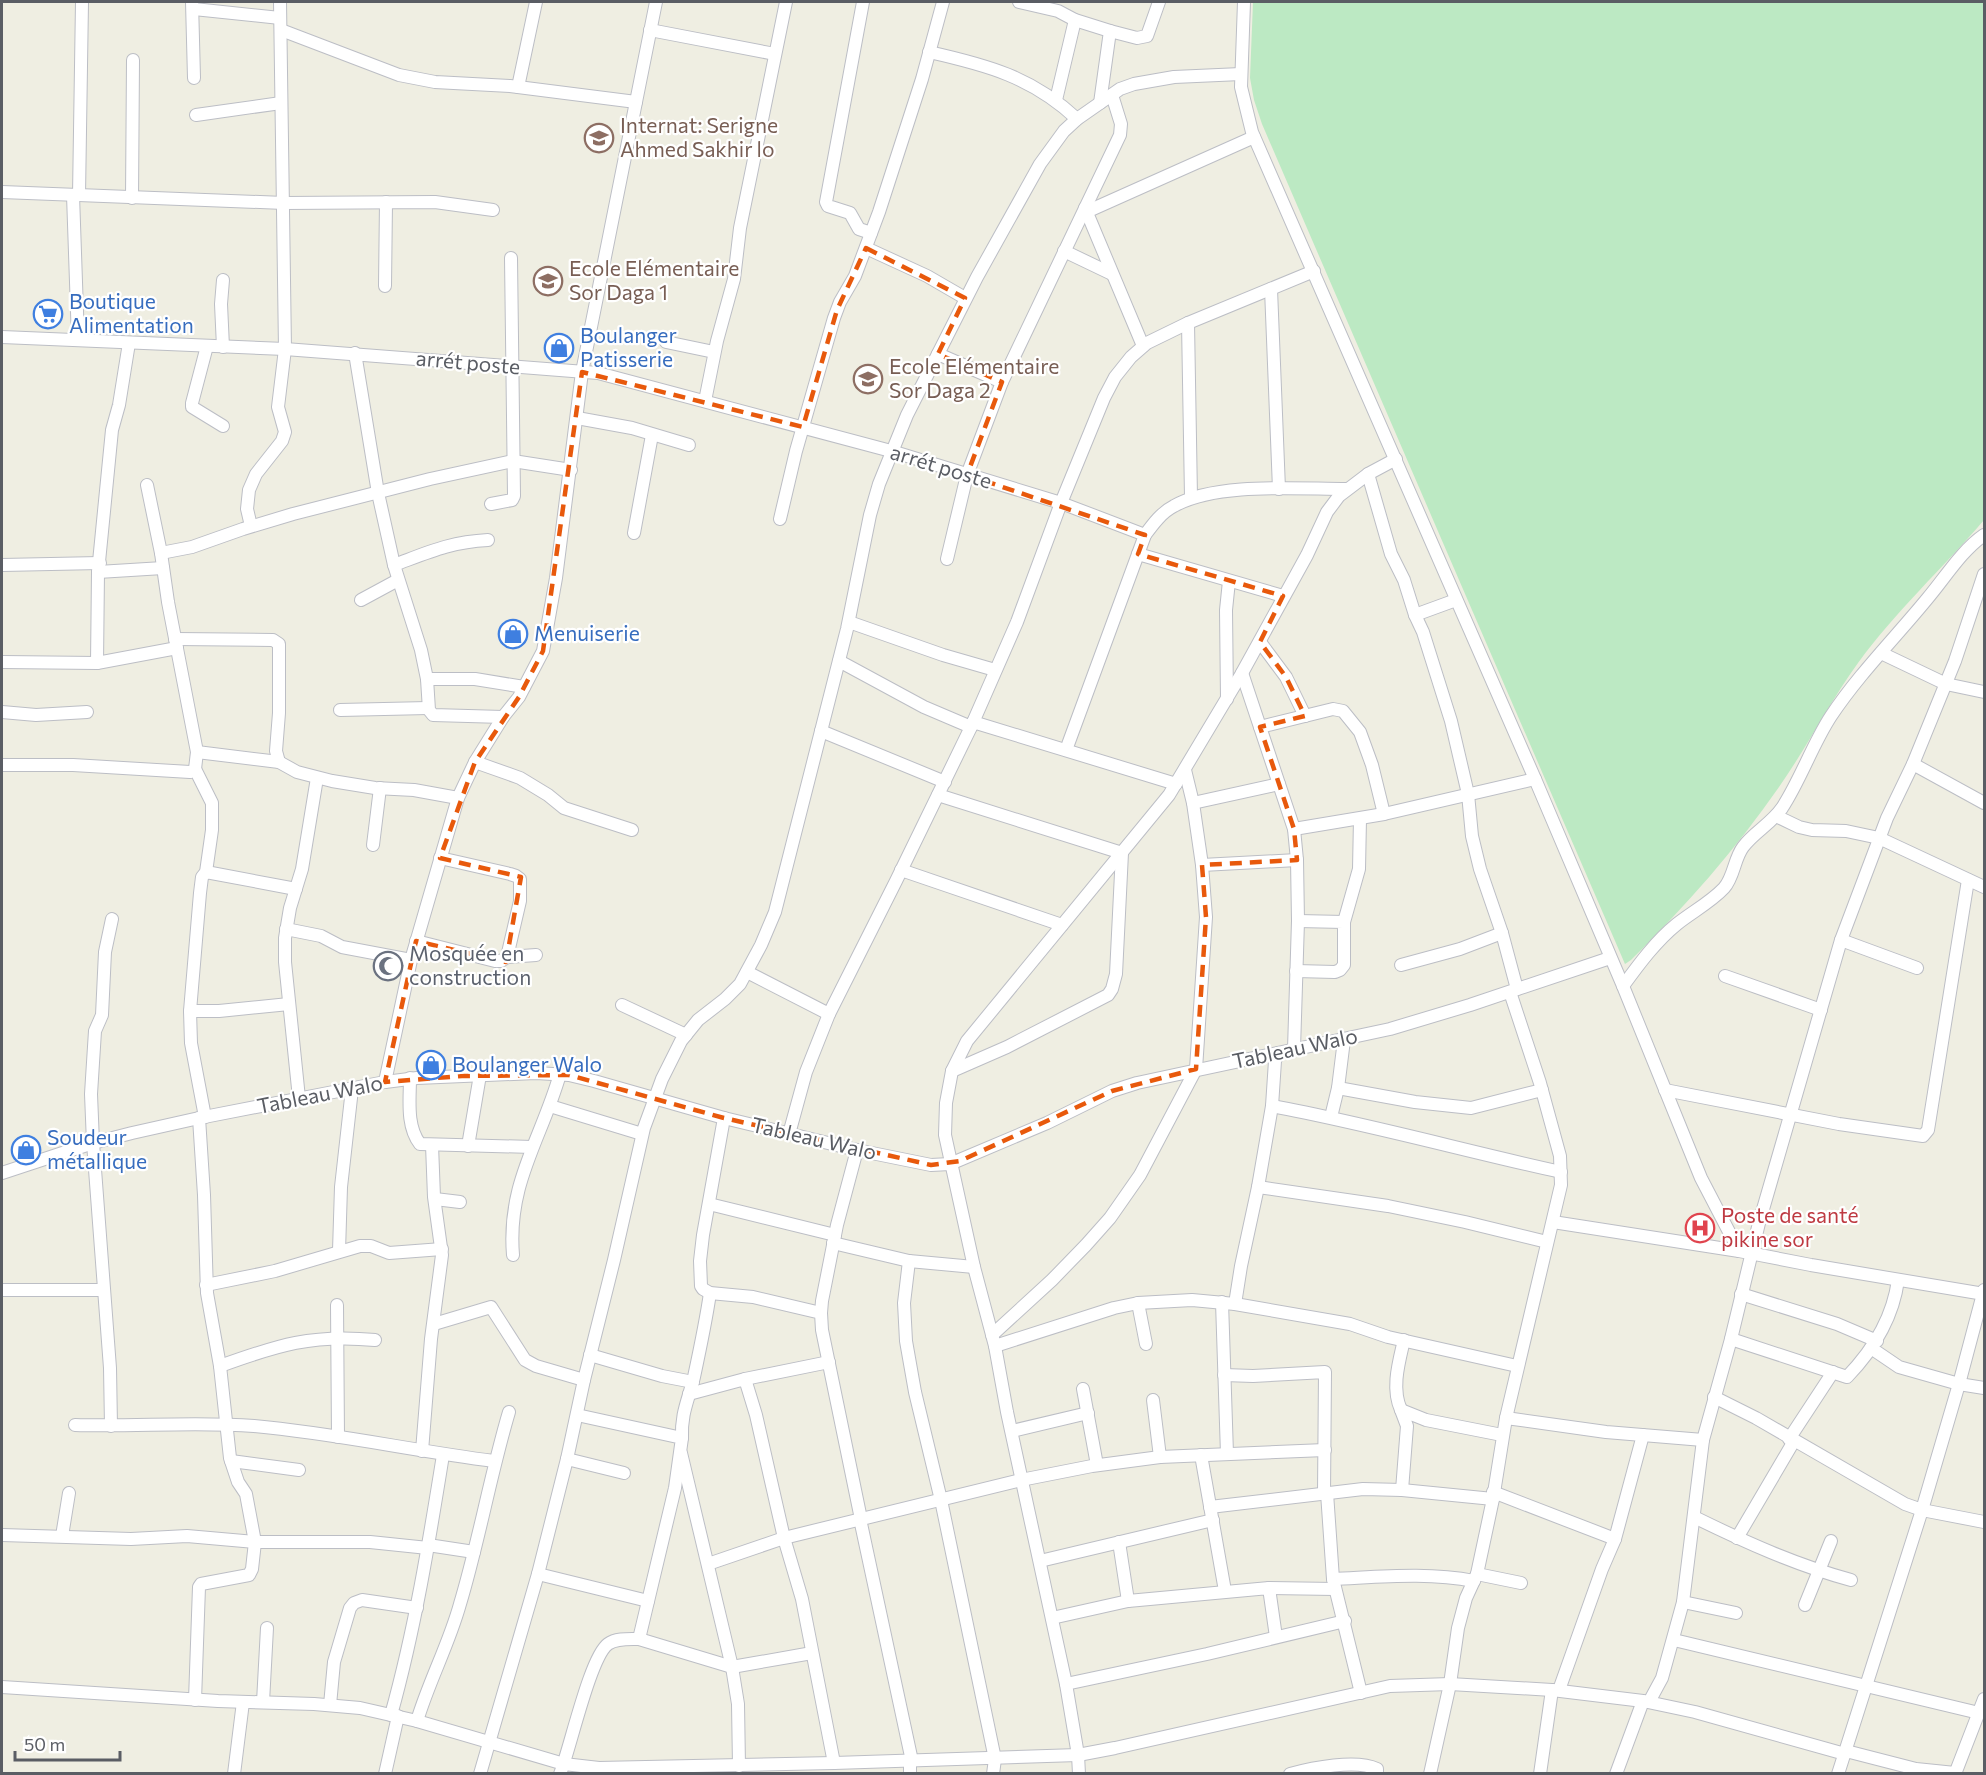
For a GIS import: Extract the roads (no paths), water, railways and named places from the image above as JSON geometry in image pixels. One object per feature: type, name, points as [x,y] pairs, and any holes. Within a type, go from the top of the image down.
[{"type":"street","points":[[78,340],[76,195],[82,2]]},
{"type":"street","points":[[251,526],[247,505],[249,490],[256,474],[285,437],[285,426],[278,407],[285,349],[280,2]]},
{"type":"street","points":[[518,87],[536,2]]},
{"type":"street","points":[[385,1082],[411,960],[458,798],[475,762],[503,717],[519,697],[543,651],[549,624],[571,470],[582,372],[656,2]]},
{"type":"street","points":[[705,401],[714,352],[734,279],[740,228],[786,2]]},
{"type":"street","points":[[863,2],[826,202],[828,206],[850,213],[859,230],[872,233]]},
{"type":"street","points":[[780,519],[834,318],[855,276],[872,233],[904,138],[943,2]]},
{"type":"street","points":[[1019,2],[1059,7],[1075,20],[1137,38],[1147,36],[1159,2]]},
{"type":"street","points":[[1244,2],[1241,87],[1254,137],[1535,779],[1701,1178],[1745,1252]]},
{"type":"street","points":[[194,78],[193,5],[280,24],[399,75],[435,82],[518,87],[636,102]]},
{"type":"street","points":[[1056,100],[1075,20]]},
{"type":"street","points":[[650,30],[775,54]]},
{"type":"street","points":[[1100,103],[1110,31]]},
{"type":"street","points":[[929,52],[986,66],[1018,77],[1056,100],[1077,118]]},
{"type":"street","points":[[132,198],[133,60]]},
{"type":"street","points":[[480,1773],[538,1574],[642,1134],[662,1079],[686,1035],[698,1020],[734,991],[747,972],[775,912],[849,622],[870,515],[879,484],[906,415],[966,298],[1040,164],[1064,131],[1077,118],[1112,94],[1134,84],[1204,75],[1241,75]]},
{"type":"street","points":[[947,559],[968,475],[1002,382],[1086,210],[1121,129],[1112,94]]},
{"type":"street","points":[[196,115],[281,103]]},
{"type":"street","points":[[1086,210],[1254,137]]},
{"type":"street","points":[[2,192],[284,202],[435,202],[493,210]]},
{"type":"street","points":[[385,286],[386,202]]},
{"type":"street","points":[[1086,210],[1143,346]]},
{"type":"street","points":[[866,248],[919,272],[966,298]]},
{"type":"street","points":[[1064,251],[1112,274]]},
{"type":"street","points":[[490,504],[513,498],[511,258]]},
{"type":"street","points":[[789,1134],[806,1072],[829,1014],[972,724],[1017,622],[1061,503],[1104,398],[1116,377],[1131,357],[1143,346],[1188,323],[1314,271]]},
{"type":"street","points":[[223,280],[221,304],[223,347]]},
{"type":"street","points":[[1272,289],[1280,489]]},
{"type":"street","points":[[1188,323],[1191,497]]},
{"type":"street","name":"arrét poste","points":[[2,337],[355,353],[598,373],[891,452],[1061,503],[1144,535]]},
{"type":"street","points":[[666,342],[714,352]]},
{"type":"street","points":[[97,663],[99,567],[112,430],[118,412],[129,343]]},
{"type":"street","points":[[207,346],[192,407],[223,426]]},
{"type":"street","points":[[355,353],[378,493],[398,580],[421,650],[427,679],[430,713],[433,715],[503,717]]},
{"type":"street","points":[[938,354],[1002,382]]},
{"type":"street","points":[[577,418],[622,426],[689,445]]},
{"type":"street","points":[[634,533],[652,435]]},
{"type":"street","points":[[1079,1773],[1066,1684],[1040,1560],[1021,1480],[993,1340],[950,1164],[945,1119],[952,1071],[967,1041],[1169,795],[1260,642],[1327,512],[1346,489],[1396,459]]},
{"type":"street","points":[[161,553],[192,547],[251,526],[513,461],[571,470]]},
{"type":"street","points":[[1368,474],[1391,554],[1404,580],[1451,721],[1468,794],[1472,836],[1480,869],[1502,933],[1513,990],[1560,1156],[1562,1172],[1558,1202],[1502,1435],[1493,1496],[1476,1577],[1466,1598],[1458,1628],[1450,1684],[1430,1773]]},
{"type":"street","points":[[147,485],[197,752],[195,769],[212,803],[212,830],[206,872],[202,877],[200,893],[190,1011],[191,1043],[202,1117],[206,1285],[220,1366],[231,1461],[238,1482],[246,1494],[255,1542],[252,1569],[249,1575],[201,1584],[199,1587],[195,1700]]},
{"type":"street","points":[[1066,750],[1144,535],[1171,507],[1191,497],[1215,491],[1346,489]]},
{"type":"street","points":[[1623,986],[1648,953],[1675,926],[1724,888],[1742,849],[1750,838],[1776,816],[1792,791],[1812,747],[1853,686],[1953,565],[1984,535]]},
{"type":"street","points":[[394,565],[440,547],[488,540]]},
{"type":"street","points":[[1138,554],[1283,596]]},
{"type":"street","points":[[2,566],[163,568]]},
{"type":"street","points":[[1616,1773],[1646,1701],[1662,1678],[1674,1640],[1683,1602],[1703,1440],[1731,1339],[1741,1294],[1745,1252],[1774,1170],[1841,940],[1879,838],[1914,764],[1946,684],[1984,574]]},
{"type":"street","points":[[361,600],[398,580]]},
{"type":"street","points":[[1227,700],[1226,610],[1229,580]]},
{"type":"street","points":[[1415,615],[1456,600]]},
{"type":"street","points":[[849,622],[943,655],[995,670]]},
{"type":"street","points":[[2,662],[97,663],[176,643],[273,640],[279,644],[279,713],[276,751],[279,762]]},
{"type":"street","points":[[1260,642],[1286,677],[1305,716]]},
{"type":"street","points":[[1881,653],[1946,684],[1984,692]]},
{"type":"street","points":[[839,661],[924,707],[972,724],[1176,784]]},
{"type":"street","points":[[1242,673],[1294,829],[1298,921],[1294,1049]]},
{"type":"street","points":[[427,679],[466,679],[525,687]]},
{"type":"street","points":[[340,710],[429,708]]},
{"type":"street","points":[[1260,727],[1338,709],[1343,711],[1360,732],[1372,765],[1384,814]]},
{"type":"street","points":[[2,712],[36,715],[87,712]]},
{"type":"street","points":[[821,731],[945,782]]},
{"type":"street","points":[[197,752],[279,762],[297,772],[317,778],[458,798]]},
{"type":"street","points":[[475,762],[520,778],[564,808],[633,830]]},
{"type":"street","points":[[1914,764],[1984,803]]},
{"type":"street","points":[[2,765],[73,765],[189,772],[195,769]]},
{"type":"street","points":[[993,1340],[1110,1218],[1140,1175],[1196,1069],[1206,917],[1202,865],[1193,803],[1185,770]]},
{"type":"street","points":[[298,1098],[285,962],[286,929],[302,869],[317,778]]},
{"type":"street","points":[[1294,829],[1360,819],[1535,779]]},
{"type":"street","points":[[1193,803],[1279,784]]},
{"type":"street","points":[[373,845],[380,788]]},
{"type":"street","points":[[938,795],[1122,853]]},
{"type":"street","points":[[1776,816],[1805,828],[1846,831],[1879,838],[1984,887]]},
{"type":"street","points":[[1296,971],[1335,972],[1344,965],[1344,922],[1359,869],[1360,819]]},
{"type":"street","points":[[952,1071],[1007,1047],[1108,995],[1116,974],[1122,853]]},
{"type":"street","points":[[440,858],[510,874],[519,879],[520,901],[507,957]]},
{"type":"street","points":[[1202,865],[1297,860]]},
{"type":"street","points":[[901,870],[1062,925]]},
{"type":"street","points":[[206,872],[296,889]]},
{"type":"street","points":[[1665,1090],[1917,1137],[1926,1134],[1968,880]]},
{"type":"street","points":[[111,1426],[110,1368],[91,1094],[95,1031],[102,1016],[105,952],[112,919]]},
{"type":"street","points":[[1298,921],[1344,922]]},
{"type":"street","points":[[286,929],[321,936],[342,947],[411,960]]},
{"type":"street","points":[[1401,965],[1460,949],[1502,933]]},
{"type":"street","points":[[1841,940],[1917,968]]},
{"type":"street","points":[[416,941],[501,962],[507,957],[536,955]]},
{"type":"street","name":"Tableau Walo","points":[[2,1173],[93,1143],[202,1117],[385,1082],[410,1078],[560,1074],[655,1097],[724,1118],[856,1150],[924,1164],[950,1164],[1047,1123],[1112,1091],[1196,1069],[1390,1029],[1610,958]]},
{"type":"street","points":[[747,972],[829,1014]]},
{"type":"street","points":[[1725,976],[1821,1010]]},
{"type":"street","points":[[190,1011],[219,1011],[289,1004]]},
{"type":"street","points":[[622,1005],[686,1035]]},
{"type":"street","points":[[1331,1117],[1338,1088],[1344,1040]]},
{"type":"street","points":[[1235,1304],[1272,1106],[1275,1061],[1278,1053]]},
{"type":"street","points":[[513,1255],[511,1238],[515,1200],[532,1147],[550,1107],[560,1074]]},
{"type":"street","points":[[468,1146],[480,1075]]},
{"type":"street","points":[[410,1078],[410,1114],[415,1137],[420,1144],[532,1147]]},
{"type":"street","points":[[1338,1088],[1414,1102],[1471,1108],[1542,1090]]},
{"type":"street","points":[[339,1251],[340,1187],[352,1089]]},
{"type":"street","points":[[1272,1106],[1331,1117],[1562,1172]]},
{"type":"street","points":[[550,1107],[642,1134]]},
{"type":"street","points":[[724,1118],[703,1235],[699,1280],[703,1289],[710,1293],[753,1297],[821,1313]]},
{"type":"street","points":[[422,1451],[442,1249],[435,1199],[432,1145]]},
{"type":"street","points":[[856,1150],[834,1239],[822,1301],[822,1330],[911,1765]]},
{"type":"street","points":[[1258,1187],[1388,1206],[1547,1242]]},
{"type":"street","points":[[435,1199],[460,1202]]},
{"type":"street","points":[[709,1204],[909,1260],[974,1267]]},
{"type":"street","points":[[1552,1222],[1984,1293],[1922,1510],[1838,1773]]},
{"type":"street","points":[[206,1285],[275,1271],[360,1246],[371,1246],[389,1253],[442,1249]]},
{"type":"street","points":[[909,1260],[904,1303],[906,1341],[915,1392],[941,1500],[995,1759],[993,1773]]},
{"type":"street","points":[[1731,1339],[1847,1377],[1875,1344],[1897,1293],[1898,1280]]},
{"type":"street","points":[[2,1290],[103,1290]]},
{"type":"street","points":[[639,1639],[675,1488],[681,1453],[682,1418],[703,1338],[710,1293]]},
{"type":"street","points":[[1741,1294],[1837,1324],[1875,1344],[1899,1367],[1959,1384],[1984,1388]]},
{"type":"street","points":[[993,1340],[1113,1308],[1138,1303],[1185,1300],[1222,1302],[1350,1324],[1388,1337],[1517,1366]]},
{"type":"street","points":[[1222,1302],[1227,1454]]},
{"type":"street","points":[[434,1324],[488,1303],[525,1360],[536,1366],[584,1380]]},
{"type":"street","points":[[1138,1303],[1146,1344]]},
{"type":"street","points":[[337,1305],[338,1437]]},
{"type":"street","points":[[220,1366],[283,1344],[318,1338],[375,1340]]},
{"type":"street","points":[[1402,1490],[1407,1426],[1398,1404],[1396,1382],[1404,1340]]},
{"type":"street","points":[[590,1355],[662,1376],[691,1388],[829,1362]]},
{"type":"street","points":[[1224,1375],[1253,1376],[1325,1372],[1326,1493],[1334,1584],[1361,1693]]},
{"type":"street","points":[[1737,1538],[1833,1372]]},
{"type":"street","points":[[745,1379],[756,1415],[784,1538],[802,1599],[834,1763]]},
{"type":"street","points":[[1083,1389],[1096,1465]]},
{"type":"street","points":[[1714,1397],[1905,1504],[1922,1510],[1984,1522]]},
{"type":"street","points":[[1153,1400],[1160,1457]]},
{"type":"street","points":[[1401,1410],[1426,1420],[1502,1435]]},
{"type":"street","points":[[417,1721],[425,1695],[456,1619],[508,1412]]},
{"type":"street","points":[[1012,1431],[1088,1413]]},
{"type":"street","points":[[577,1415],[682,1438]]},
{"type":"street","points":[[1506,1418],[1574,1428],[1703,1440]]},
{"type":"street","points":[[75,1425],[226,1425],[338,1437],[443,1455],[494,1461]]},
{"type":"street","points":[[1540,1773],[1556,1690],[1615,1539],[1643,1435]]},
{"type":"street","points":[[708,1564],[784,1538],[1021,1480],[1096,1465],[1160,1457],[1325,1450]]},
{"type":"street","points":[[681,1453],[732,1667],[738,1704],[732,1768]]},
{"type":"street","points":[[385,1773],[399,1689],[417,1608],[443,1455]]},
{"type":"street","points":[[1201,1455],[1225,1591]]},
{"type":"street","points":[[567,1459],[624,1473]]},
{"type":"street","points":[[231,1461],[299,1470]]},
{"type":"street","points":[[1210,1507],[1363,1489],[1493,1496],[1615,1539]]},
{"type":"street","points":[[62,1536],[69,1493]]},
{"type":"street","points":[[1694,1517],[1761,1550],[1818,1571],[1851,1580]]},
{"type":"street","points":[[1040,1560],[1213,1520]]},
{"type":"street","points":[[2,1535],[131,1539],[187,1536],[255,1542],[370,1542],[474,1552]]},
{"type":"street","points":[[1805,1605],[1831,1541]]},
{"type":"street","points":[[1119,1542],[1128,1601]]},
{"type":"street","points":[[538,1574],[648,1601]]},
{"type":"street","points":[[1052,1618],[1128,1601],[1225,1591],[1334,1584],[1400,1576],[1476,1577],[1521,1582]]},
{"type":"street","points":[[1269,1588],[1276,1637]]},
{"type":"street","points":[[330,1705],[331,1680],[338,1648],[350,1608],[354,1603],[363,1600],[417,1608]]},
{"type":"street","points":[[1683,1602],[1736,1614]]},
{"type":"street","points":[[1066,1684],[1345,1621]]},
{"type":"street","points":[[263,1702],[267,1628]]},
{"type":"street","points":[[562,1769],[601,1651],[608,1643],[626,1638],[639,1639],[732,1667],[812,1653]]},
{"type":"street","points":[[2,1687],[360,1708],[417,1721],[489,1742],[562,1769],[732,1768],[834,1763],[911,1765],[1078,1755],[1390,1686],[1450,1684],[1556,1690],[1646,1701],[1845,1753],[1916,1769],[1955,1773],[1982,1707],[1866,1688],[1767,1661],[1674,1640]]},
{"type":"street","points":[[234,1773],[243,1702]]},
{"type":"street","points":[[1290,1773],[1327,1766],[1371,1766],[1377,1769],[1377,1773]]},
{"type":"place","name":"Internat: Serigne Ahmed Sakhir lo","points":[[599,138]]},
{"type":"place","name":"Ecole Elémentaire Sor Daga 1","points":[[548,281]]},
{"type":"place","name":"Boutique Alimentation","points":[[48,314]]},
{"type":"place","name":"Boulanger Patisserie","points":[[559,348]]},
{"type":"place","name":"Ecole Elémentaire Sor Daga 2","points":[[868,379]]},
{"type":"place","name":"Menuiserie","points":[[513,634]]},
{"type":"place","name":"Mosquée en construction","points":[[388,966]]},
{"type":"place","name":"Boulanger Walo","points":[[431,1065]]},
{"type":"place","name":"Soudeur métallique","points":[[26,1150]]},
{"type":"place","name":"Poste de santé pikine sor","points":[[1700,1228]]}]
